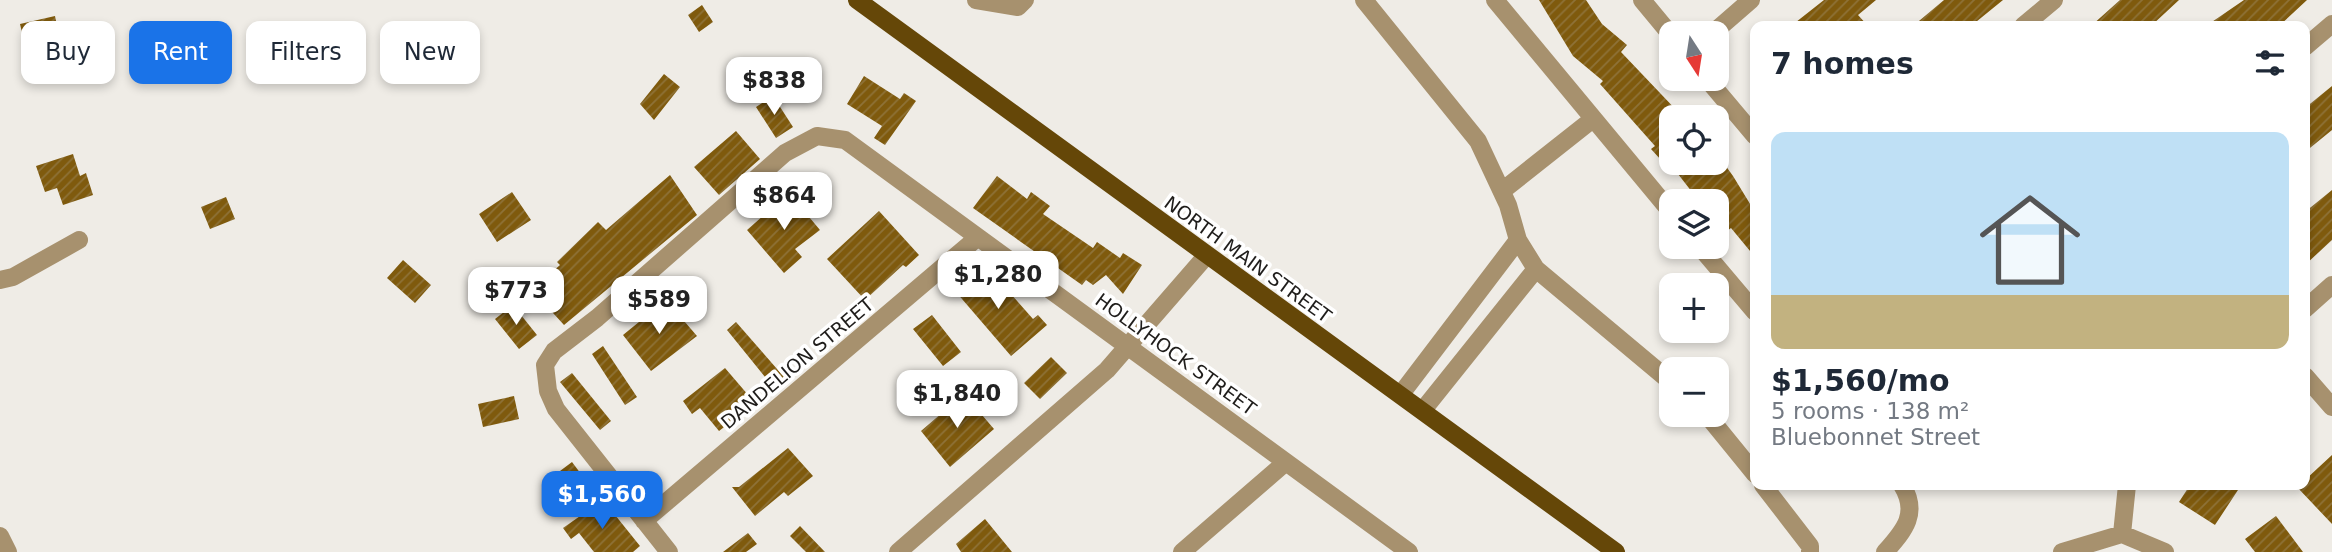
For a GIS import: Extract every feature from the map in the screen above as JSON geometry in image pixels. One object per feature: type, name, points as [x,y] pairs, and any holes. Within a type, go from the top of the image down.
[{"type":"main road","name":"NORTH MAIN STREET","points":[[857,0],[1616,552]]},
{"type":"street","points":[[976,0],[1021,3]]},
{"type":"street","points":[[1364,0],[1478,141],[1502,191],[1518,240],[1536,269],[1659,372]]},
{"type":"street","points":[[1495,0],[1659,198]]},
{"type":"street","points":[[1642,0],[1659,21]]},
{"type":"street","points":[[1727,21],[1751,0]]},
{"type":"street","points":[[2029,21],[2053,0]]},
{"type":"street","points":[[2310,43],[2332,24]]},
{"type":"street","points":[[1717,91],[1750,130]]},
{"type":"street","points":[[1502,191],[1593,119]]},
{"type":"street","name":"HOLLYHOCK STREET","points":[[644,521],[555,409],[548,391],[545,365],[554,351],[785,153],[817,136],[845,140],[1409,552]]},
{"type":"street","name":"DANDELION STREET","points":[[644,521],[977,238]]},
{"type":"street","points":[[0,280],[13,277],[79,240]]},
{"type":"street","points":[[1401,394],[1518,240]]},
{"type":"street","points":[[898,552],[1107,370],[1206,256]]},
{"type":"street","points":[[1710,259],[1750,306]]},
{"type":"street","points":[[1423,410],[1482,332],[1536,269]]},
{"type":"street","points":[[2310,305],[2332,285]]},
{"type":"street","points":[[1461,314],[1482,332]]},
{"type":"street","points":[[2310,382],[2332,407]]},
{"type":"street","points":[[1717,427],[1750,468]]},
{"type":"street","points":[[1182,552],[1286,462]]},
{"type":"street","points":[[1767,490],[1810,546],[1810,552]]},
{"type":"street","points":[[1885,552],[1906,529],[1912,506],[1904,490]]},
{"type":"street","points":[[2122,534],[2126,490]]},
{"type":"street","points":[[644,521],[669,552]]},
{"type":"street","points":[[2062,552],[2122,534],[2165,552]]},
{"type":"street","points":[[0,536],[8,552]]},
{"type":"building","points":[[1539,0],[1586,0],[1602,24],[1627,45],[1621,52],[1671,105],[1659,105],[1659,158],[1651,149],[1655,146],[1600,84],[1603,81],[1573,56]]},
{"type":"building","points":[[1824,0],[1876,0],[1858,15],[1863,21],[1797,21]]},
{"type":"building","points":[[1944,0],[2003,0],[1977,21],[1919,21]]},
{"type":"building","points":[[2120,0],[2179,0],[2156,21],[2097,21]]},
{"type":"building","points":[[2244,0],[2307,0],[2284,21],[2213,21]]},
{"type":"building","points":[[702,5],[713,22],[699,32],[688,15]]},
{"type":"building","points":[[55,16],[56,21],[33,21]]},
{"type":"building","points":[[664,74],[680,87],[654,120],[640,104]]},
{"type":"building","points":[[864,76],[900,99],[904,93],[916,101],[885,145],[874,138],[882,126],[847,104]]},
{"type":"building","points":[[2332,86],[2332,130],[2310,148],[2310,104]]},
{"type":"building","points":[[773,96],[793,127],[776,138],[756,107]]},
{"type":"building","points":[[736,131],[760,159],[719,195],[694,167]]},
{"type":"building","points":[[73,154],[80,176],[86,173],[93,195],[63,205],[57,188],[45,192],[36,166]]},
{"type":"building","points":[[1729,170],[1750,204],[1750,251],[1731,228],[1729,230],[1729,189],[1690,189],[1679,175],[1729,175]]},
{"type":"building","points":[[670,175],[697,215],[564,325],[532,290],[560,265],[557,262],[598,222],[606,230]]},
{"type":"building","points":[[997,176],[1027,199],[1031,192],[1050,206],[1043,214],[1093,248],[1097,242],[1120,258],[1123,253],[1142,265],[1123,294],[1106,275],[1093,285],[1086,280],[1082,285],[973,208]]},
{"type":"building","points":[[2332,190],[2332,240],[2310,260],[2310,208]]},
{"type":"building","points":[[512,192],[531,220],[497,242],[479,214]]},
{"type":"building","points":[[789,193],[820,230],[795,249],[802,257],[784,273],[747,230]]},
{"type":"building","points":[[226,197],[235,219],[210,229],[201,207]]},
{"type":"building","points":[[879,211],[919,255],[906,267],[903,265],[865,300],[827,259]]},
{"type":"building","points":[[403,260],[431,285],[415,303],[387,278]]},
{"type":"building","points":[[974,266],[995,291],[1002,284],[1033,319],[1038,315],[1047,325],[1011,356],[950,285]]},
{"type":"building","points":[[666,300],[697,336],[651,371],[623,335]]},
{"type":"building","points":[[513,305],[537,335],[519,349],[495,319]]},
{"type":"building","points":[[932,315],[961,352],[943,366],[913,329]]},
{"type":"building","points":[[736,322],[784,377],[773,387],[727,330]]},
{"type":"building","points":[[603,346],[637,397],[625,405],[592,354]]},
{"type":"building","points":[[1051,357],[1067,373],[1040,399],[1024,383]]},
{"type":"building","points":[[725,368],[755,403],[719,431],[700,408],[692,414],[683,401]]},
{"type":"building","points":[[572,373],[611,421],[600,430],[560,382]]},
{"type":"building","points":[[964,394],[994,429],[950,467],[921,431]]},
{"type":"building","points":[[514,396],[519,419],[483,427],[478,404]]},
{"type":"building","points":[[788,448],[813,476],[788,496],[784,492],[755,516],[732,487],[739,487]]},
{"type":"building","points":[[2332,455],[2332,524],[2300,490],[2310,490],[2310,475]]},
{"type":"building","points":[[572,462],[584,478],[556,499],[544,483]]},
{"type":"building","points":[[2187,490],[2238,490],[2215,525],[2179,502]]},
{"type":"building","points":[[603,500],[640,546],[633,552],[594,552],[579,533],[571,539],[563,528]]},
{"type":"building","points":[[2276,516],[2303,552],[2255,552],[2245,539]]},
{"type":"building","points":[[985,519],[1012,552],[961,552],[956,544]]},
{"type":"building","points":[[800,526],[825,552],[806,552],[790,536]]},
{"type":"building","points":[[748,533],[757,544],[746,552],[723,552]]}]
